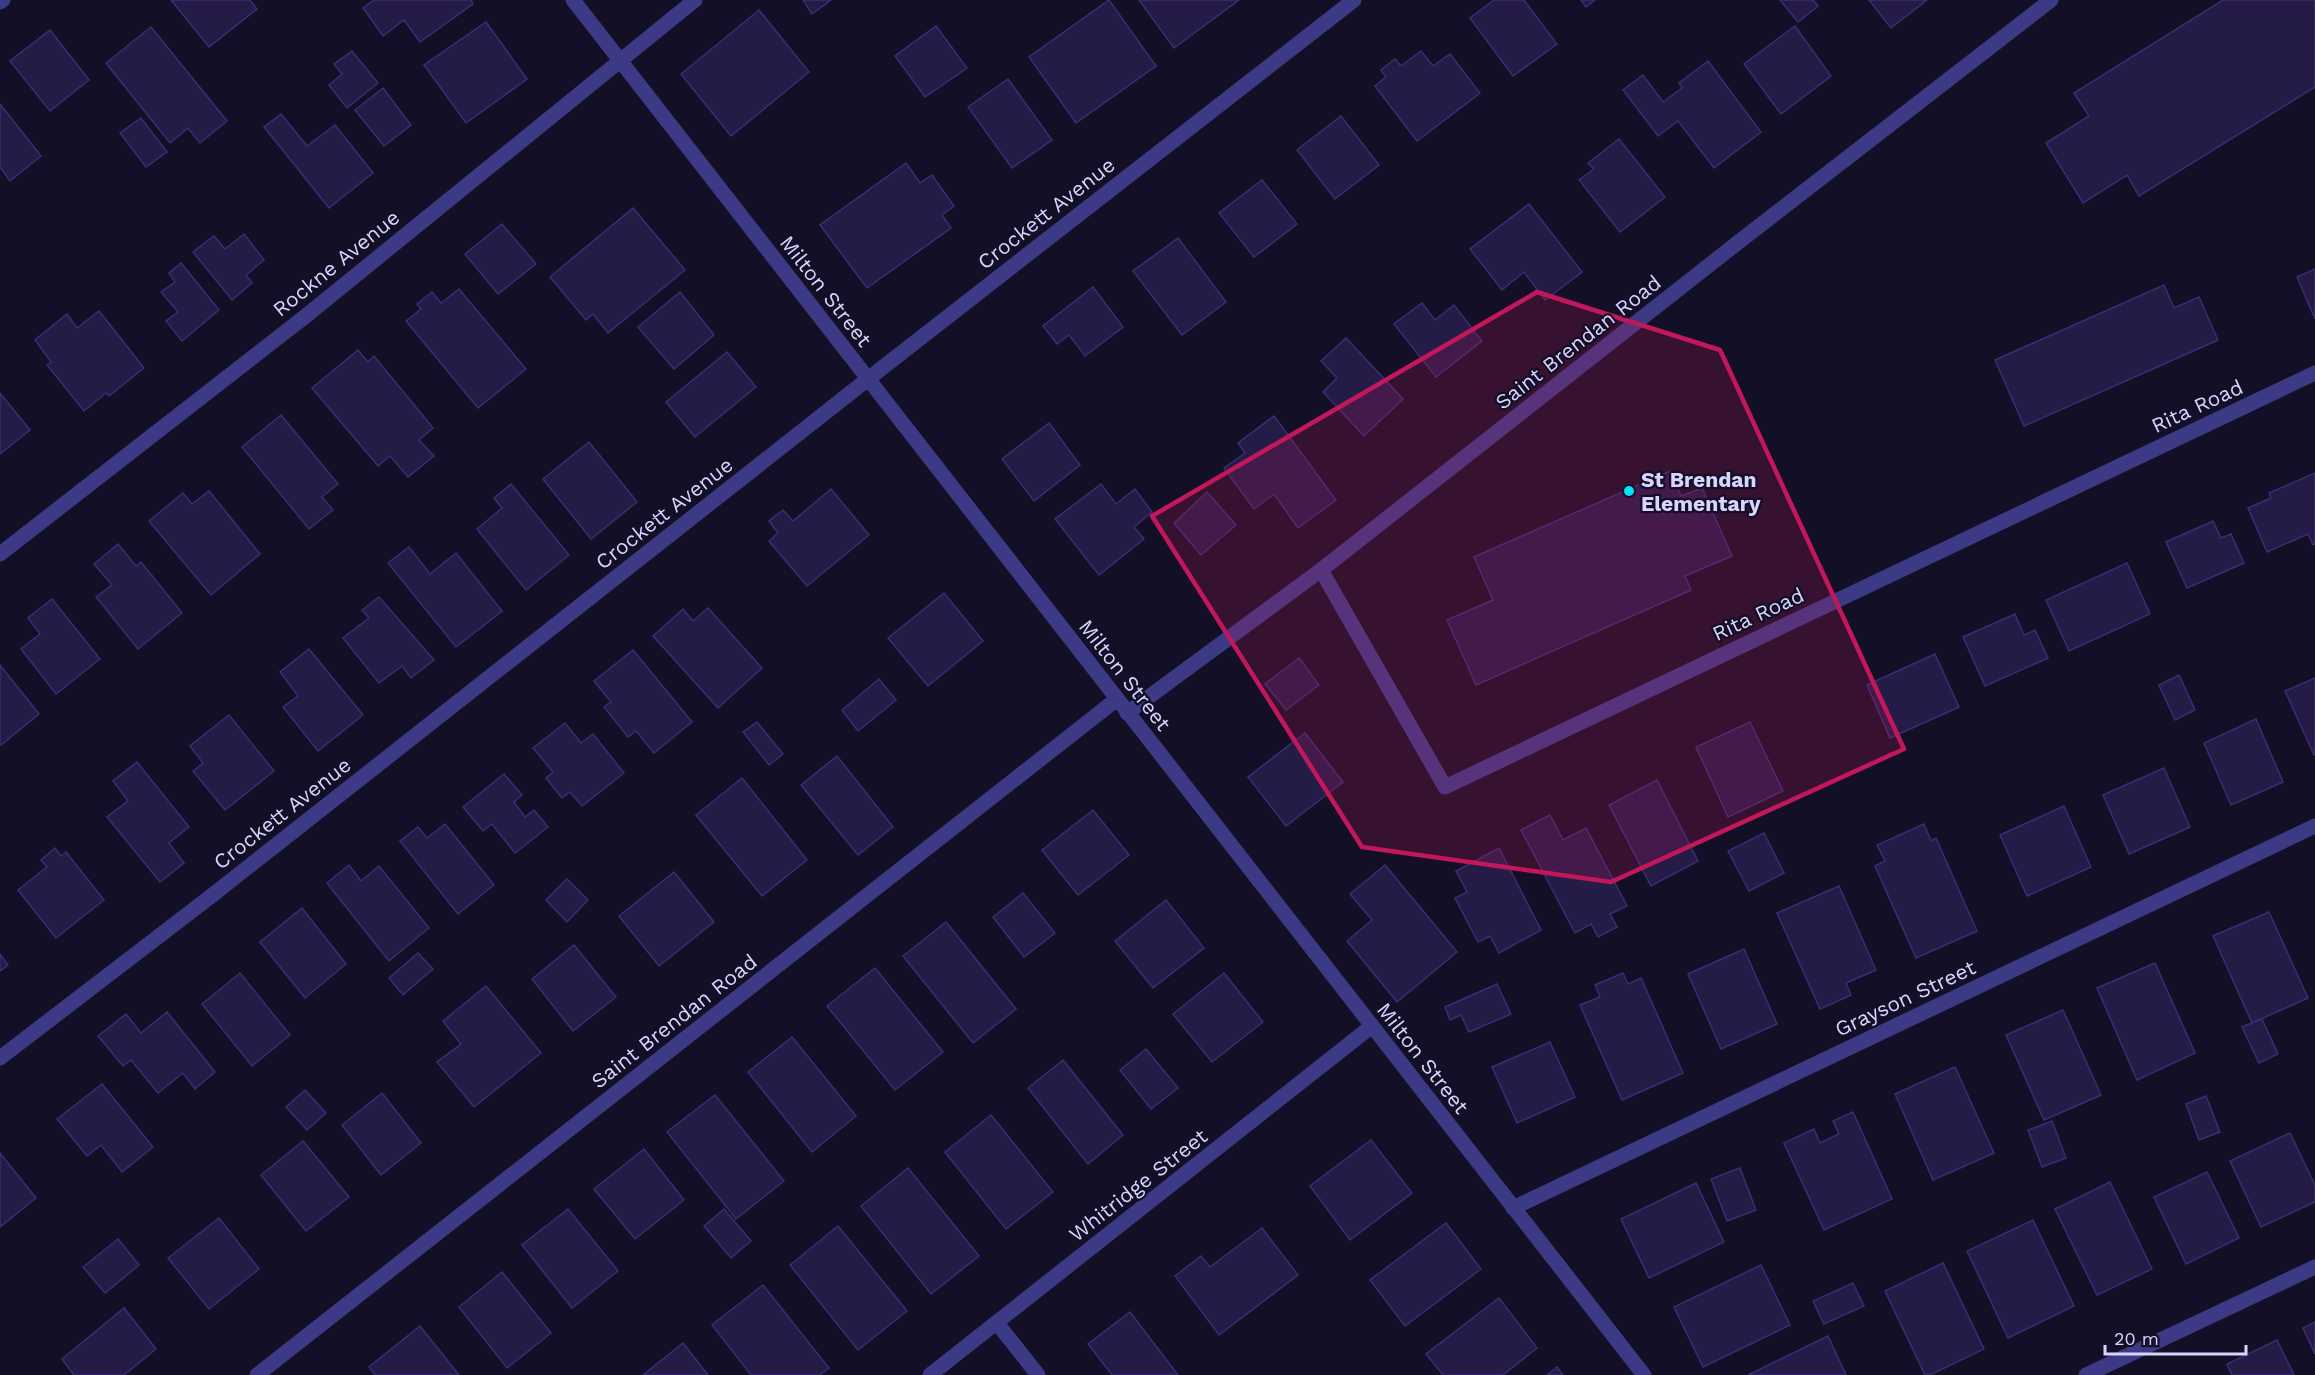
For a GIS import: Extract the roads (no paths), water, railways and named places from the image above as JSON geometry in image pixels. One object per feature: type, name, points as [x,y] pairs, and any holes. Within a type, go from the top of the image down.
[{"type":"street","name":"Milton Street","points":[[573,0],[1644,1375]]},
{"type":"street","name":"Rockne Avenue","points":[[0,554],[307,315],[695,0]]},
{"type":"street","name":"Crockett Avenue","points":[[0,1058],[210,897],[1354,0]]},
{"type":"street","name":"Saint Brendan Road","points":[[1127,713],[1321,570],[1735,244],[2051,0]]},
{"type":"street","name":"Rita Road","points":[[1321,570],[1445,786],[2315,373]]},
{"type":"street","name":"Saint Brendan Road","points":[[257,1375],[1117,699]]},
{"type":"street","name":"Grayson Street","points":[[1514,1208],[2315,826]]},
{"type":"street","name":"Whitridge Street","points":[[930,1375],[1372,1026]]},
{"type":"street","points":[[2086,1375],[2315,1267]]},
{"type":"street","points":[[997,1323],[1038,1375]]},
{"type":"place","name":"St Brendan Elementary","points":[[1629,491]]}]
